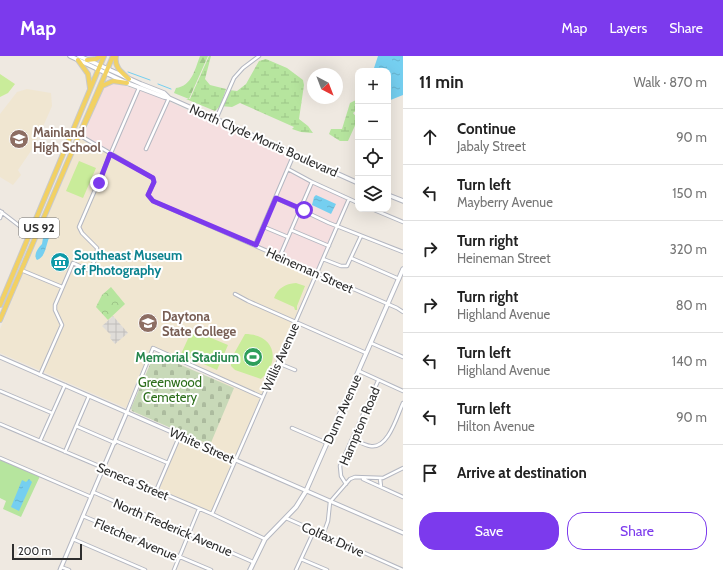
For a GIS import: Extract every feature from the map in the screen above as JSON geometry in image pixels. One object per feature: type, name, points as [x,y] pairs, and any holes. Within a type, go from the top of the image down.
[{"type":"main road","points":[[70,56],[87,60],[96,59],[100,56]]},
{"type":"main road","name":"US 92","points":[[0,305],[104,56]]},
{"type":"main road","points":[[114,56],[118,68],[128,81]]},
{"type":"main road","name":"US 92","points":[[0,320],[52,195],[106,70],[114,56]]},
{"type":"main road","points":[[78,58],[99,68]]},
{"type":"main road","points":[[78,58],[88,75],[90,90]]},
{"type":"main road","points":[[87,60],[99,68]]},
{"type":"main road","name":"North Clyde Morris Boulevard","points":[[99,68],[106,70],[139,88],[169,98],[355,182]]},
{"type":"main road","points":[[78,135],[86,125],[102,86],[113,81],[128,81]]},
{"type":"main road","name":"North Clyde Morris Boulevard","points":[[128,81],[164,93],[169,98]]},
{"type":"main road","points":[[52,195],[52,191],[60,172],[58,168]]},
{"type":"main road","points":[[391,196],[403,201]]},
{"type":"main road","points":[[21,270],[21,264],[30,239],[30,234]]},
{"type":"main road","name":"Dunn Avenue","points":[[250,570],[265,539],[296,507],[306,491],[403,269]]},
{"type":"main road","points":[[4,310],[4,303],[14,281],[12,276]]},
{"type":"street","points":[[216,119],[234,78],[243,68],[259,56]]},
{"type":"street","points":[[40,375],[62,325],[55,310],[62,288],[73,263],[90,271],[97,255],[97,248],[82,233],[79,227],[139,88]]},
{"type":"street","points":[[146,149],[169,98]]},
{"type":"street","points":[[78,135],[110,154]]},
{"type":"street","name":"Heineman Street","points":[[110,154],[153,178],[154,182],[148,195],[150,199],[317,272],[403,312]]},
{"type":"street","points":[[256,245],[294,154]]},
{"type":"street","points":[[288,169],[355,202]]},
{"type":"street","points":[[280,256],[312,182]]},
{"type":"street","points":[[276,198],[300,208],[316,217],[403,252]]},
{"type":"street","name":"Willis Avenue","points":[[212,514],[349,199]]},
{"type":"street","points":[[0,218],[1,212],[30,234]]},
{"type":"street","points":[[379,212],[403,222]]},
{"type":"street","points":[[264,226],[288,237]]},
{"type":"street","points":[[291,230],[329,246]]},
{"type":"street","points":[[323,258],[343,267],[347,266],[361,236]]},
{"type":"street","points":[[351,258],[399,279]]},
{"type":"street","points":[[21,270],[62,288]]},
{"type":"street","points":[[235,294],[366,353]]},
{"type":"street","points":[[370,343],[403,358]]},
{"type":"street","points":[[69,570],[60,568],[103,468],[116,442],[153,348],[262,397]]},
{"type":"street","name":"White Street","points":[[0,357],[403,533]]},
{"type":"street","points":[[278,363],[295,370]]},
{"type":"street","points":[[359,371],[403,391]]},
{"type":"street","name":"Hampton Road","points":[[330,502],[346,484],[341,476],[340,466],[378,380]]},
{"type":"street","points":[[40,441],[65,385]]},
{"type":"street","points":[[0,391],[52,413]]},
{"type":"street","points":[[64,452],[89,396]]},
{"type":"street","points":[[352,439],[370,446],[380,445],[388,437],[403,403]]},
{"type":"street","name":"Seneca Street","points":[[0,424],[212,514],[265,539]]},
{"type":"street","points":[[76,426],[168,463]]},
{"type":"street","points":[[292,428],[327,443]]},
{"type":"street","points":[[156,491],[180,435]]},
{"type":"street","points":[[0,458],[91,497]]},
{"type":"street","points":[[346,484],[354,477],[380,478],[393,474],[403,468]]},
{"type":"street","points":[[361,478],[403,497]]},
{"type":"street","points":[[380,478],[380,487]]},
{"type":"street","name":"North Frederick Avenue","points":[[93,492],[253,562]]},
{"type":"street","points":[[323,535],[328,521],[330,502]]},
{"type":"street","points":[[174,570],[199,509]]},
{"type":"street","name":"Fletcher Avenue","points":[[83,516],[211,570]]},
{"type":"street","name":"Colfax Drive","points":[[286,518],[403,570]]},
{"type":"street","points":[[296,570],[314,531]]},
{"type":"street","points":[[73,539],[145,570]]},
{"type":"street","points":[[301,559],[327,570]]},
{"type":"street","points":[[393,570],[395,566]]},
{"type":"shaded area","points":[[113,82],[162,98],[201,117],[261,141],[288,156],[289,160],[285,169],[314,185],[345,199],[346,203],[317,269],[314,270],[153,199],[150,195],[157,181],[155,177],[112,154],[84,135],[102,90],[106,85]]},
{"type":"shaded area","name":"Mainland High School","points":[[27,89],[51,93],[52,106],[35,145],[18,170],[21,175],[13,185],[0,177],[0,114],[17,92]]},
{"type":"shaded area","name":"Daytona State College","points":[[80,140],[84,140],[150,177],[153,181],[147,197],[151,202],[314,274],[211,513],[158,490],[180,439],[179,431],[188,410],[202,414],[220,376],[152,346],[126,408],[0,353],[0,329]]},
{"type":"shaded area","points":[[113,316],[128,333],[115,344],[110,338],[111,335],[102,326]]},
{"type":"green space","points":[[200,56],[208,56],[189,99],[174,93],[176,88],[186,84],[192,76]]},
{"type":"green space","points":[[209,56],[211,56],[205,79],[210,85],[226,89],[222,101],[224,103],[229,90],[237,91],[246,84],[259,61],[266,59],[287,68],[303,80],[304,85],[299,119],[308,126],[313,133],[301,132],[292,129],[294,127],[240,103],[232,107],[220,106],[215,111],[186,99],[190,99]]},
{"type":"green space","points":[[0,74],[15,84],[8,93],[0,97]]},
{"type":"green space","points":[[355,100],[355,111],[353,113],[355,115],[355,126],[348,141],[340,141],[329,134],[331,129],[342,129],[350,103]]},
{"type":"green space","points":[[79,161],[96,168],[83,198],[66,191]]},
{"type":"green space","points":[[296,283],[305,286],[297,306],[297,310],[295,310],[294,307],[274,298],[282,287],[288,284]]},
{"type":"green space","points":[[111,287],[125,304],[108,320],[96,307],[102,295]]},
{"type":"green space","points":[[192,330],[228,345],[217,370],[181,354]]},
{"type":"green space","name":"Memorial Stadium","points":[[245,334],[263,338],[272,349],[273,356],[271,364],[268,372],[261,379],[235,370],[231,366],[231,359]]},
{"type":"green space","name":"Greenwood Cemetery","points":[[158,355],[234,388],[210,445],[132,411],[131,408],[152,360],[155,361]]},
{"type":"green space","points":[[0,460],[40,476],[21,517],[3,509],[6,501],[0,498]]},
{"type":"water","points":[[378,56],[403,56],[403,95],[391,100],[391,68],[374,68]]},
{"type":"water","points":[[316,195],[336,204],[331,214],[312,205]]},
{"type":"water","points":[[48,227],[53,228],[53,231],[50,235],[43,255],[37,260],[36,254],[42,244],[44,232]]},
{"type":"water","points":[[29,479],[32,482],[19,511],[11,507],[22,480],[26,482]]},
{"type":"waterway","points":[[128,72],[150,80]]},
{"type":"waterway","points":[[158,84],[171,89]]},
{"type":"place","name":"Mainland High School","points":[[19,139]]},
{"type":"place","name":"Southeast Museum of Photography","points":[[60,262]]},
{"type":"place","name":"Daytona State College","points":[[148,323]]},
{"type":"place","name":"Memorial Stadium","points":[[253,357]]},
{"type":"route","points":[[99,183],[110,154],[134,166],[153,178],[154,182],[148,195],[153,201],[256,245],[276,198],[304,210]]}]
